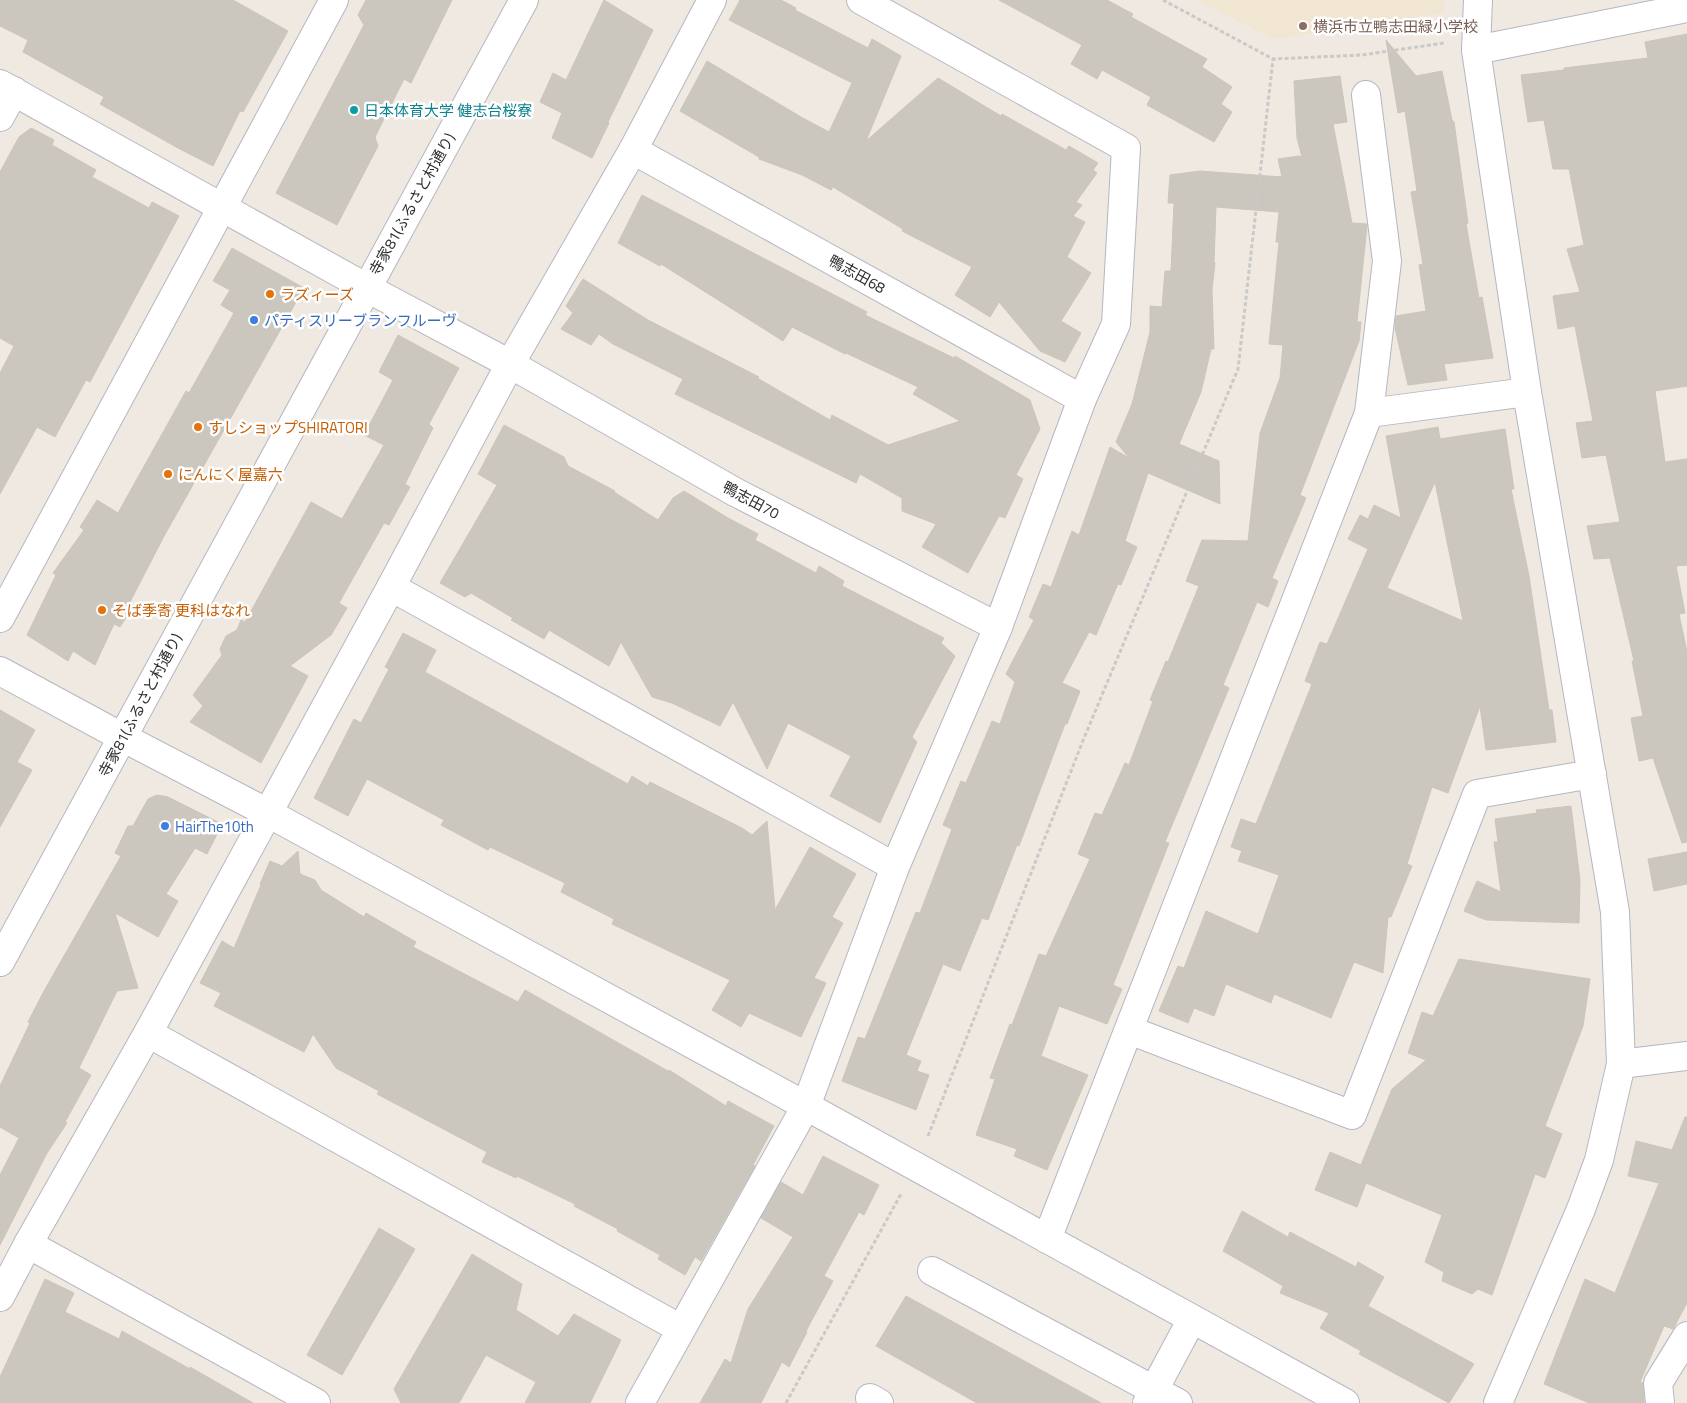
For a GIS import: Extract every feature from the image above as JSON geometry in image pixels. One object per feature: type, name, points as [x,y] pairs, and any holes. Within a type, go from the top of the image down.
[{"type":"street","points":[[0,618],[334,0]]},
{"type":"street","name":"寺家81(ふるさと村通り)","points":[[0,962],[524,0]]},
{"type":"street","points":[[0,1297],[148,1033],[510,364],[633,150],[712,0]]},
{"type":"street","points":[[640,1403],[806,1106],[895,866],[998,627],[1082,399],[1116,324],[1126,148],[861,0]]},
{"type":"street","points":[[1478,0],[1476,45],[1527,392],[1615,912],[1620,1064],[1599,1160],[1584,1201],[1498,1403]]},
{"type":"street","points":[[1476,45],[1687,8]]},
{"type":"street","points":[[0,117],[7,88]]},
{"type":"street","name":"鴨志田70","points":[[7,88],[367,288],[510,364],[735,492],[998,627]]},
{"type":"street","points":[[1047,1239],[1369,413],[1387,261],[1366,95]]},
{"type":"street","name":"鴨志田68","points":[[633,150],[1082,399]]},
{"type":"street","points":[[1369,413],[1527,392]]},
{"type":"street","points":[[391,587],[895,866]]},
{"type":"street","points":[[0,671],[268,813],[806,1106],[1344,1403]]},
{"type":"street","points":[[1129,1030],[1352,1114],[1477,794],[1592,774]]},
{"type":"street","points":[[148,1033],[681,1329]]},
{"type":"street","points":[[1620,1064],[1687,1056]]},
{"type":"street","points":[[28,1244],[316,1403]]},
{"type":"street","points":[[932,1271],[1150,1396],[1178,1403]]},
{"type":"street","points":[[1150,1396],[1192,1319]]},
{"type":"street","points":[[1660,1403],[1658,1383],[1687,1336]]},
{"type":"path","points":[[1163,0],[1273,59],[1362,55],[1476,45]]},
{"type":"path","points":[[786,1403],[916,1168],[1082,743],[1238,369],[1273,59]]},
{"type":"shaded area","name":"横浜市立鴨志田緑小学校","points":[[1198,0],[1444,0],[1443,13],[1273,39]]},
{"type":"building","points":[[0,0],[233,0],[288,31],[243,112],[240,111],[213,166],[100,104],[104,97],[23,52],[28,40],[0,26]]},
{"type":"building","name":"日本体育大学 健志台桜寮","points":[[366,0],[452,0],[411,83],[404,79],[375,137],[378,146],[337,225],[276,193],[364,25],[358,15]]},
{"type":"building","points":[[604,0],[653,30],[592,158],[552,138],[562,113],[540,102],[553,73],[566,80]]},
{"type":"building","points":[[740,0],[781,0],[796,8],[795,10],[868,48],[872,39],[901,56],[866,141],[938,78],[1001,116],[1002,114],[1066,150],[1069,146],[1098,163],[1093,170],[1097,173],[1076,202],[1082,205],[1073,216],[1085,222],[1067,257],[1091,273],[1061,321],[1081,333],[1065,362],[1040,351],[999,302],[990,317],[955,295],[972,267],[902,231],[903,229],[833,187],[831,190],[802,175],[759,159],[759,157],[680,111],[707,61],[829,132],[852,83],[729,20]]},
{"type":"building","points":[[999,0],[1107,0],[1133,14],[1131,17],[1207,59],[1202,67],[1232,87],[1221,104],[1232,112],[1214,142],[1147,105],[1151,97],[1102,70],[1097,79],[1071,64],[1082,45]]},
{"type":"building","points":[[1687,34],[1687,386],[1655,391],[1665,462],[1687,459],[1687,565],[1676,566],[1685,613],[1679,614],[1687,652],[1687,842],[1682,843],[1653,758],[1639,761],[1631,718],[1643,716],[1632,661],[1634,661],[1610,558],[1594,559],[1587,526],[1620,522],[1606,455],[1582,458],[1576,423],[1593,421],[1575,326],[1558,329],[1553,296],[1580,292],[1567,249],[1584,245],[1569,169],[1553,169],[1544,120],[1528,122],[1521,75],[1648,58],[1645,42]]},
{"type":"building","points":[[1386,40],[1416,76],[1442,71],[1454,122],[1468,223],[1466,224],[1479,298],[1482,297],[1493,358],[1444,364],[1447,380],[1408,385],[1395,328],[1396,316],[1426,311],[1419,265],[1423,264],[1411,192],[1417,191],[1405,111],[1398,113]]},
{"type":"building","points":[[1340,76],[1347,122],[1333,124],[1352,223],[1367,224],[1357,322],[1361,322],[1359,341],[1300,495],[1306,498],[1272,578],[1278,581],[1268,607],[1257,602],[1223,685],[1229,688],[1165,842],[1169,843],[1113,985],[1122,989],[1107,1024],[1059,1006],[1041,1056],[1088,1075],[1047,1170],[1014,1156],[1017,1149],[976,1135],[995,1079],[990,1078],[1010,1024],[1012,1025],[1039,954],[1046,956],[1090,859],[1078,854],[1095,813],[1102,815],[1125,763],[1129,765],[1153,701],[1150,700],[1166,661],[1168,662],[1199,586],[1186,581],[1202,540],[1248,541],[1260,433],[1280,378],[1283,345],[1269,344],[1279,242],[1276,242],[1279,212],[1216,207],[1215,263],[1212,290],[1214,349],[1211,349],[1201,392],[1179,444],[1219,461],[1220,504],[1148,473],[1125,541],[1137,547],[1121,585],[1118,584],[1096,635],[1089,632],[1062,683],[1080,691],[1067,724],[1065,724],[1019,846],[1017,845],[988,920],[982,918],[960,971],[943,964],[906,1055],[921,1061],[917,1071],[929,1075],[916,1110],[842,1081],[858,1037],[865,1039],[916,912],[920,913],[952,829],[943,825],[961,781],[966,783],[992,721],[1000,724],[1015,682],[1006,674],[1034,620],[1029,617],[1043,584],[1051,587],[1072,531],[1079,535],[1110,447],[1129,458],[1116,442],[1132,404],[1150,332],[1150,306],[1162,307],[1165,271],[1171,271],[1174,203],[1168,203],[1170,175],[1200,171],[1282,177],[1278,159],[1302,157],[1297,138],[1294,81]]},
{"type":"building","points":[[31,128],[54,140],[52,145],[96,170],[92,177],[149,208],[152,202],[179,216],[90,382],[86,380],[55,437],[37,427],[0,494],[0,373],[14,346],[0,338],[0,172],[19,137]]},
{"type":"building","points":[[642,195],[867,312],[865,315],[954,358],[955,356],[1030,400],[1040,429],[1016,475],[1023,479],[1005,518],[999,516],[968,573],[922,547],[936,524],[902,511],[902,498],[860,474],[856,483],[675,394],[683,379],[613,344],[599,334],[591,345],[561,329],[573,313],[566,306],[583,279],[648,320],[759,377],[757,378],[830,420],[832,415],[888,445],[960,421],[913,394],[918,387],[845,354],[792,327],[783,341],[661,264],[660,266],[618,243]]},
{"type":"building","points":[[232,248],[304,288],[163,538],[130,602],[134,605],[120,627],[114,624],[95,665],[73,651],[68,661],[27,635],[56,575],[53,573],[84,530],[80,527],[97,500],[118,513],[186,391],[189,393],[234,313],[221,305],[230,290],[213,281]]},
{"type":"building","points":[[398,335],[459,368],[429,424],[433,428],[405,484],[410,487],[389,525],[384,523],[339,603],[347,608],[331,635],[290,666],[308,676],[261,763],[190,722],[203,706],[193,695],[222,655],[220,649],[226,636],[237,630],[241,620],[245,622],[311,502],[342,519],[384,445],[364,435],[393,380],[379,372]]},
{"type":"building","points":[[504,425],[564,457],[568,466],[615,491],[658,520],[673,498],[684,491],[758,534],[755,540],[816,573],[819,566],[844,581],[842,586],[944,638],[941,643],[955,656],[912,737],[917,742],[880,823],[830,796],[851,756],[788,723],[767,769],[733,702],[720,726],[672,703],[652,697],[621,642],[609,666],[549,630],[544,639],[511,620],[513,618],[471,593],[465,597],[440,583],[497,485],[478,474]]},
{"type":"building","points":[[1438,427],[1440,439],[1505,429],[1514,489],[1511,489],[1529,576],[1549,710],[1552,710],[1556,742],[1486,750],[1480,706],[1448,793],[1432,787],[1407,864],[1412,866],[1391,917],[1388,917],[1383,973],[1354,962],[1331,1018],[1274,994],[1271,1003],[1226,984],[1214,1016],[1194,1008],[1188,1023],[1159,1011],[1178,966],[1184,968],[1206,911],[1258,934],[1279,875],[1238,861],[1242,851],[1231,847],[1241,819],[1256,824],[1312,684],[1305,681],[1320,642],[1327,644],[1368,549],[1348,539],[1360,515],[1368,519],[1374,505],[1401,518],[1386,436]],"holes":[[[1435,482],[1463,621],[1387,588]]]},
{"type":"building","points":[[403,633],[436,650],[425,672],[628,784],[632,776],[648,786],[650,782],[742,828],[752,835],[767,821],[775,910],[810,847],[856,874],[832,917],[843,923],[814,978],[826,983],[801,1037],[749,1013],[741,1027],[712,1010],[730,980],[612,924],[614,919],[561,892],[565,883],[490,847],[488,850],[441,825],[444,820],[367,779],[348,816],[314,798],[354,719],[361,723],[389,669],[385,667]]},
{"type":"building","points":[[0,710],[35,730],[17,762],[32,770],[0,827]]},
{"type":"building","points":[[157,795],[168,797],[222,824],[207,854],[195,848],[166,894],[178,901],[158,937],[115,913],[138,988],[117,991],[79,1068],[91,1075],[65,1122],[67,1123],[47,1153],[0,1245],[0,1175],[19,1138],[0,1127],[0,1086],[44,991],[121,856],[115,853],[128,826],[133,826],[148,799]]},
{"type":"building","points":[[1571,806],[1580,880],[1579,923],[1486,920],[1464,911],[1477,881],[1501,892],[1494,842],[1498,842],[1495,819],[1537,813],[1536,810]]},
{"type":"building","points":[[298,851],[300,874],[315,880],[321,890],[364,917],[366,913],[416,942],[413,947],[518,1002],[525,990],[669,1070],[726,1106],[728,1101],[774,1126],[753,1165],[755,1166],[701,1261],[695,1257],[685,1275],[658,1259],[660,1255],[617,1231],[618,1229],[574,1206],[575,1204],[517,1176],[516,1178],[482,1162],[487,1152],[377,1094],[379,1091],[336,1068],[313,1034],[304,1052],[214,1006],[221,993],[200,983],[222,941],[234,948],[270,861],[282,866]]},
{"type":"building","points":[[1687,852],[1687,884],[1654,891],[1648,859]]},
{"type":"building","points":[[1459,959],[1590,979],[1583,1026],[1545,1126],[1562,1134],[1545,1178],[1535,1174],[1492,1295],[1478,1289],[1472,1294],[1442,1281],[1444,1272],[1425,1262],[1442,1215],[1366,1183],[1357,1207],[1315,1190],[1330,1152],[1361,1165],[1392,1089],[1426,1060],[1408,1053],[1422,1012],[1433,1016]]},
{"type":"building","points":[[1685,1117],[1687,1117],[1687,1303],[1673,1329],[1664,1326],[1640,1382],[1643,1383],[1644,1403],[1589,1403],[1544,1384],[1585,1279],[1615,1293],[1659,1183],[1628,1176],[1636,1141],[1672,1150]]},
{"type":"building","points":[[823,1156],[879,1185],[864,1215],[859,1212],[824,1276],[833,1281],[789,1367],[782,1362],[761,1403],[700,1403],[725,1359],[731,1363],[748,1309],[793,1237],[761,1218],[781,1182],[803,1195]]},
{"type":"building","points":[[1242,1211],[1288,1237],[1290,1232],[1356,1267],[1358,1262],[1384,1277],[1368,1306],[1474,1364],[1449,1403],[1359,1354],[1361,1351],[1320,1328],[1329,1313],[1280,1293],[1283,1286],[1223,1251]]},
{"type":"building","points":[[379,1228],[415,1249],[342,1375],[307,1355]]},
{"type":"building","points":[[472,1254],[522,1284],[516,1310],[558,1336],[574,1314],[621,1340],[590,1403],[525,1403],[536,1382],[486,1355],[459,1403],[401,1403],[394,1389]]},
{"type":"building","points":[[45,1279],[74,1293],[65,1312],[119,1339],[122,1331],[253,1403],[0,1403],[0,1377]]},
{"type":"building","points":[[906,1296],[1101,1403],[977,1403],[876,1346]]},
{"type":"place","name":"横浜市立鴨志田緑小学校","points":[[1303,26]]},
{"type":"place","name":"日本体育大学 健志台桜寮","points":[[354,110]]},
{"type":"place","name":"ラズィーズ","points":[[270,294]]},
{"type":"place","name":"パティスリーブランフルーヴ","points":[[254,320]]},
{"type":"place","name":"すしショップSHIRATORI","points":[[198,427]]},
{"type":"place","name":"にんにく屋嘉六","points":[[168,474]]},
{"type":"place","name":"そば季寄 更科はなれ","points":[[102,610]]},
{"type":"place","name":"HairThe10th","points":[[165,826]]}]
